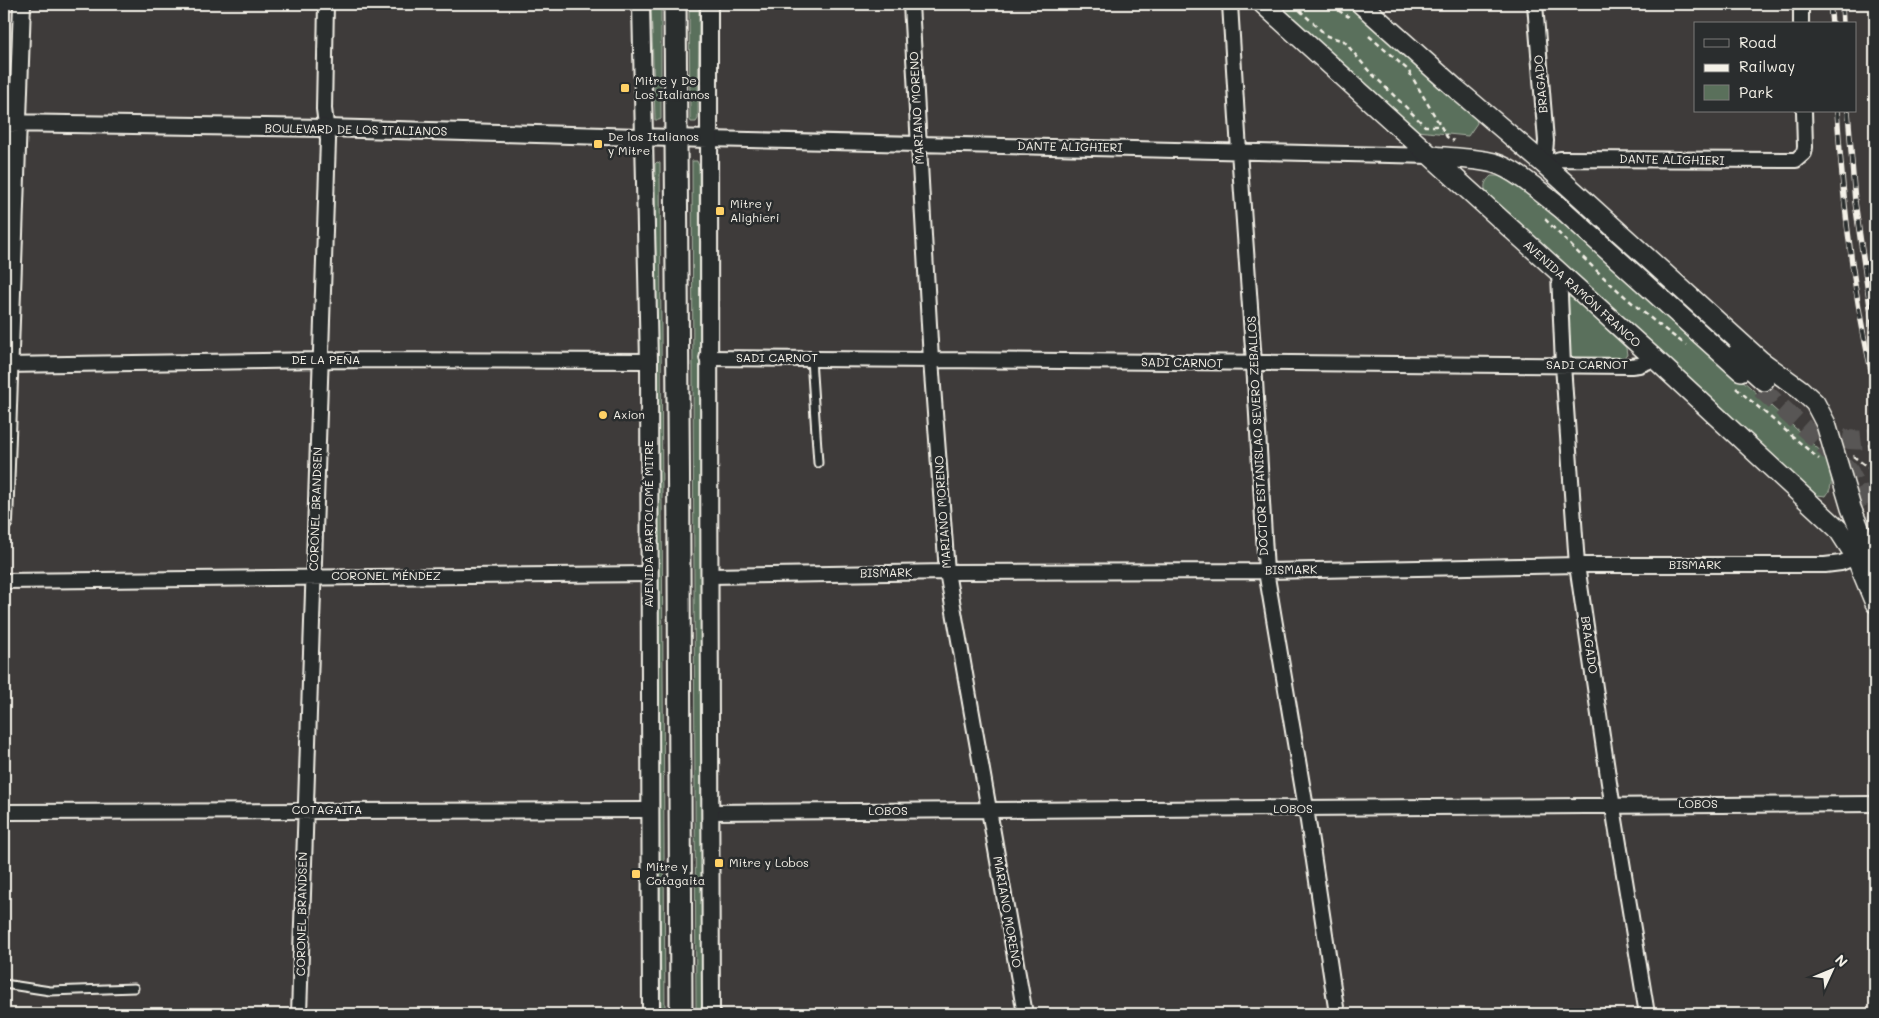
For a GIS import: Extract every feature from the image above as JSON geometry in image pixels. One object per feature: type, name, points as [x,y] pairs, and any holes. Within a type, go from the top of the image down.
[{"type":"main road","points":[[675,4],[676,250],[679,364],[681,1014]]},
{"type":"main road","name":"AVENIDA RAMÓN FRANCO","points":[[1263,4],[1655,359],[1838,529],[1866,559]]},
{"type":"main road","name":"AVENIDA RAMÓN FRANCO","points":[[1357,11],[1455,88],[1544,164],[1761,361],[1801,390],[1815,403],[1826,424],[1866,559],[1875,603]]},
{"type":"main road","points":[[1432,156],[1494,163],[1538,190],[1762,385],[1504,144],[1455,88]]},
{"type":"street","points":[[4,522],[11,124],[22,4]]},
{"type":"street","name":"CORONEL BRANDSEN","points":[[299,1014],[304,810],[322,360],[328,140],[324,109],[326,4]]},
{"type":"street","name":"AVENIDA BARTOLOMÉ MITRE","points":[[642,4],[649,361],[651,1014]]},
{"type":"street","points":[[709,4],[708,358],[711,1014]]},
{"type":"street","name":"MARIANO MORENO","points":[[911,4],[931,360],[947,572],[1025,1014]]},
{"type":"street","name":"DOCTOR ESTANISLAO SEVERO ZEBALLOS","points":[[1230,4],[1266,571],[1306,808],[1337,1014]]},
{"type":"street","name":"BRAGADO","points":[[1535,4],[1546,141],[1544,164]]},
{"type":"street","points":[[1801,4],[1801,22]]},
{"type":"street","name":"DANTE ALIGHIERI","points":[[1544,164],[1560,159],[1789,162],[1800,158],[1805,148],[1804,112]]},
{"type":"street","name":"BOULEVARD DE LOS ITALIANOS","points":[[11,124],[326,128],[708,139]]},
{"type":"street","name":"DANTE ALIGHIERI","points":[[708,139],[1432,156]]},
{"type":"street","name":"BRAGADO","points":[[1559,273],[1563,365],[1577,565],[1647,1014]]},
{"type":"street","name":"SADI CARNOT","points":[[708,358],[1630,366],[1640,365],[1655,359]]},
{"type":"street","name":"DE LA PEÑA","points":[[6,365],[322,360],[649,361]]},
{"type":"street","name":"BISMARK","points":[[710,576],[947,572],[1266,571],[1577,565],[1825,566],[1866,559]]},
{"type":"street","name":"CORONEL MÉNDEZ","points":[[4,580],[649,574]]},
{"type":"street","name":"LOBOS","points":[[711,812],[1875,804]]},
{"type":"street","name":"COTAGAITA","points":[[4,812],[651,810]]},
{"type":"lane","points":[[811,359],[818,463]]},
{"type":"lane","points":[[4,984],[50,990],[134,988]]},
{"type":"path","points":[[1293,4],[1327,36],[1344,41],[1368,70],[1425,126],[1441,126],[1408,70],[1381,48],[1364,30]]},
{"type":"path","points":[[1332,4],[1336,9],[1357,11]]},
{"type":"path","points":[[1869,444],[1875,462]]},
{"type":"path","points":[[1851,455],[1857,457],[1873,471],[1875,470]]},
{"type":"green space","points":[[651,4],[661,4],[661,119],[659,120],[655,120]]},
{"type":"green space","points":[[689,4],[699,4],[698,119],[696,122],[691,122],[690,120]]},
{"type":"green space","points":[[1275,4],[1351,4],[1475,115],[1477,123],[1468,136],[1417,131]]},
{"type":"green space","points":[[692,161],[697,161],[699,166],[703,1014],[696,1014]]},
{"type":"green space","points":[[657,162],[660,163],[665,1014],[661,1014],[655,164]]},
{"type":"green space","points":[[1491,176],[1498,176],[1519,184],[1687,330],[1825,455],[1831,481],[1831,486],[1826,496],[1817,495],[1809,491],[1487,197],[1485,185]]},
{"type":"green space","points":[[1569,297],[1575,299],[1626,348],[1627,355],[1622,359],[1571,359],[1568,355],[1566,300]]},
{"type":"tunnel","points":[[1761,389],[1849,471],[1875,522]]},
{"type":"tunnel","points":[[1817,427],[1846,439],[1860,440],[1875,436]]},
{"type":"railway","points":[[1830,4],[1832,22]]},
{"type":"railway","points":[[1842,4],[1843,22]]},
{"type":"railway","points":[[1837,112],[1842,181],[1850,250],[1867,353],[1875,387]]},
{"type":"railway","points":[[1848,112],[1855,202],[1875,341]]},
{"type":"place","name":"Mitre y De Los Italianos","points":[[625,88]]},
{"type":"place","name":"De los Italianos y Mitre","points":[[598,144]]},
{"type":"place","name":"Mitre y Alighieri","points":[[720,211]]},
{"type":"place","name":"Axion","points":[[603,415]]},
{"type":"place","name":"Mitre y Lobos","points":[[719,863]]},
{"type":"place","name":"Mitre y Cotagaita","points":[[636,874]]}]
